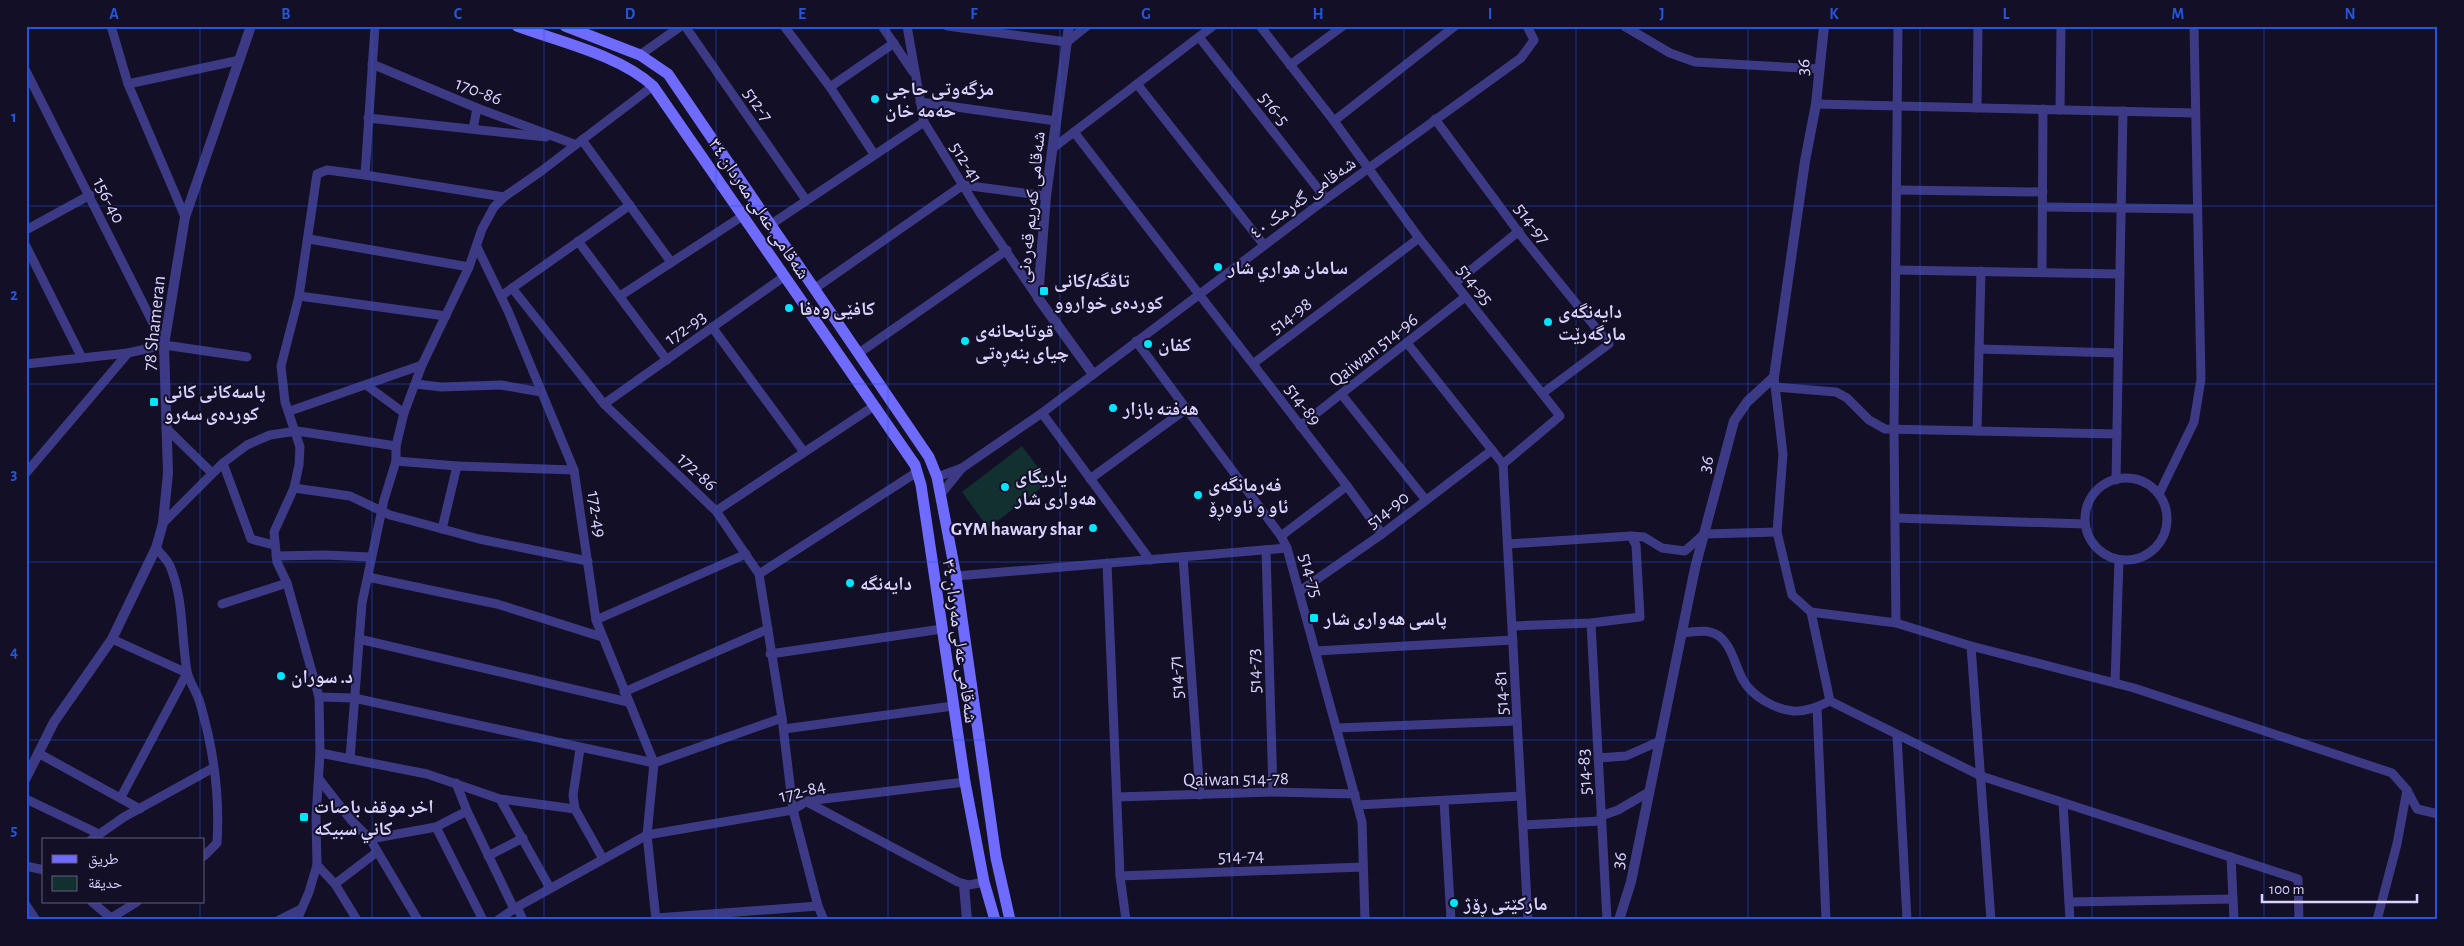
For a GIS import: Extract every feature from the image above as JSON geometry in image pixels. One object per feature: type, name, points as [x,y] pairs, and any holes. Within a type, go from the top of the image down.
[{"type":"main road","name":"شەقامی عەلی مەردان ٣٤","points":[[517,26],[616,62],[639,74],[653,86],[744,215],[917,472],[921,485],[965,782],[984,882],[995,920]]},
{"type":"main road","name":"شەقامی عەلی مەردان ٣٤","points":[[565,26],[640,55],[662,68],[674,81],[814,290],[920,443],[937,477],[956,576],[996,858],[1010,920]]},
{"type":"main road","points":[[941,626],[962,619]]},
{"type":"main road","points":[[945,651],[965,647]]},
{"type":"street","points":[[111,26],[128,84],[185,217]]},
{"type":"street","name":"78 Shameran","points":[[26,778],[69,698],[112,639],[156,548],[163,524],[168,473],[164,345],[185,217],[251,26]]},
{"type":"street","points":[[365,175],[375,26]]},
{"type":"street","points":[[640,55],[681,26]]},
{"type":"street","name":"512-7","points":[[686,26],[806,200]]},
{"type":"street","points":[[784,26],[830,87],[874,154]]},
{"type":"street","points":[[882,26],[915,76]]},
{"type":"street","name":"512-41","points":[[906,26],[924,122],[963,185],[1038,298]]},
{"type":"street","points":[[947,26],[1067,42],[1087,26]]},
{"type":"street","name":"شەقامی کەریم قەرەنی","points":[[1069,26],[1046,196],[1038,298],[1093,374]]},
{"type":"street","points":[[1052,148],[1213,26]]},
{"type":"street","name":"514-95","points":[[1260,26],[1334,121],[1419,238],[1560,416],[1503,464]]},
{"type":"street","points":[[1290,65],[1343,26]]},
{"type":"street","points":[[1334,121],[1455,26]]},
{"type":"street","name":"شەقامی گەرمک ٤٠","points":[[937,477],[962,468],[1042,413],[1326,199],[1521,58],[1531,47],[1534,37],[1527,26]]},
{"type":"street","points":[[1624,26],[1670,52],[1695,62],[1819,68]]},
{"type":"street","name":"36","points":[[1620,920],[1631,882],[1695,568],[1734,422],[1747,402],[1774,376],[1805,161],[1816,104],[1824,26]]},
{"type":"street","points":[[1896,623],[1894,429],[1898,26]]},
{"type":"street","points":[[1977,108],[1978,26]]},
{"type":"street","points":[[2060,110],[2061,26]]},
{"type":"street","points":[[2159,494],[2194,422],[2201,379],[2194,26]]},
{"type":"street","name":"516-5","points":[[1199,37],[1326,199]]},
{"type":"street","points":[[830,87],[894,43]]},
{"type":"street","points":[[128,84],[240,60]]},
{"type":"street","name":"170-86","points":[[372,64],[477,108],[524,124],[554,138],[578,142]]},
{"type":"street","name":"156-40","points":[[26,71],[164,345]]},
{"type":"street","points":[[1137,84],[1264,246]]},
{"type":"street","points":[[350,760],[359,639],[370,558],[396,461],[396,446],[404,413],[422,365],[469,268],[482,229],[488,216],[504,197],[653,86]]},
{"type":"street","points":[[920,102],[1056,121]]},
{"type":"street","points":[[1816,104],[2195,113]]},
{"type":"street","points":[[473,129],[477,108]]},
{"type":"street","points":[[2042,272],[2043,109]]},
{"type":"street","points":[[2116,480],[2122,111]]},
{"type":"street","points":[[368,118],[554,138]]},
{"type":"street","name":"514-97","points":[[1435,119],[1519,231],[1609,344],[1543,393]]},
{"type":"street","points":[[770,225],[924,122]]},
{"type":"street","name":"514-89","points":[[1074,132],[1254,363],[1300,426],[1348,486],[1382,534]]},
{"type":"street","points":[[578,142],[630,205],[671,262]]},
{"type":"street","points":[[297,920],[317,866],[316,817],[320,753],[319,696],[287,583],[276,556],[274,532],[294,488],[299,465],[300,447],[290,411],[285,402],[281,366],[300,296],[317,174],[326,170],[504,197]]},
{"type":"street","points":[[814,290],[963,185],[1046,196]]},
{"type":"street","points":[[1897,190],[2043,192]]},
{"type":"street","points":[[26,230],[90,195]]},
{"type":"street","points":[[501,296],[630,205]]},
{"type":"street","points":[[2043,207],[2197,209]]},
{"type":"street","points":[[620,296],[744,215]]},
{"type":"street","points":[[1455,283],[1519,231]]},
{"type":"street","name":"514-98","points":[[1254,363],[1419,238]]},
{"type":"street","points":[[309,239],[469,268]]},
{"type":"street","points":[[578,241],[667,360]]},
{"type":"street","points":[[26,246],[82,358]]},
{"type":"street","name":"172-49","points":[[477,247],[501,296],[574,470],[596,620],[654,763]]},
{"type":"street","points":[[859,354],[1007,250]]},
{"type":"street","points":[[1896,270],[2120,274]]},
{"type":"street","points":[[1977,431],[1981,271]]},
{"type":"street","name":"172-93","points":[[604,404],[785,276]]},
{"type":"street","name":"172-86","points":[[512,288],[604,404],[716,511],[760,574],[770,654],[784,729],[793,810],[818,906],[824,920]]},
{"type":"street","points":[[300,296],[446,316]]},
{"type":"street","name":"Qaiwan 514-96","points":[[1300,426],[1465,297]]},
{"type":"street","points":[[712,327],[804,452]]},
{"type":"street","name":"514-75","points":[[1136,341],[1281,536],[1287,548],[1362,822],[1365,920]]},
{"type":"street","points":[[1407,343],[1503,464]]},
{"type":"street","points":[[26,364],[128,353],[164,345],[247,358]]},
{"type":"street","points":[[1979,348],[2118,353]]},
{"type":"street","points":[[26,473],[128,353]]},
{"type":"street","points":[[290,411],[422,365]]},
{"type":"street","points":[[1774,376],[1783,454],[1777,532],[1792,595],[1811,612],[1896,623],[1971,646],[2115,683],[2316,749],[2345,756],[2392,773],[2407,790],[2417,809],[2438,814]]},
{"type":"street","points":[[416,384],[441,387],[501,385],[541,392]]},
{"type":"street","points":[[366,385],[404,413]]},
{"type":"street","points":[[1775,387],[1836,392],[1847,398],[1869,420],[1885,429],[2117,434]]},
{"type":"street","points":[[1342,395],[1426,499]]},
{"type":"street","points":[[716,511],[874,406]]},
{"type":"street","points":[[1090,479],[1186,409]]},
{"type":"street","points":[[1042,413],[1150,560]]},
{"type":"street","points":[[166,428],[212,473]]},
{"type":"street","points":[[163,524],[223,463],[247,445],[270,435],[295,431],[396,446]]},
{"type":"street","name":"514-90","points":[[1300,591],[1382,534],[1492,450]]},
{"type":"street","points":[[396,461],[457,466],[574,470]]},
{"type":"street","points":[[223,463],[251,539],[274,545]]},
{"type":"street","name":"514-81","points":[[1503,464],[1528,920]]},
{"type":"street","points":[[442,529],[457,466]]},
{"type":"street","name":"شەقامی گەرمک ٤٠","points":[[941,494],[962,468]]},
{"type":"street","points":[[760,574],[917,472]]},
{"type":"street","points":[[2136,479],[2149,485],[2159,494],[2165,507],[2167,521],[2161,541],[2146,556],[2133,560],[2119,560],[2106,556],[2095,548],[2088,537],[2084,524],[2085,511],[2090,498],[2099,488],[2116,480],[2136,479]]},
{"type":"street","points":[[1281,536],[1348,486]]},
{"type":"street","points":[[294,488],[350,496],[383,511],[442,529],[588,561]]},
{"type":"street","points":[[1895,518],[2084,524]]},
{"type":"street","points":[[1508,544],[1631,536],[1644,537],[1662,548],[1685,551],[1704,534],[1777,532]]},
{"type":"street","points":[[1512,626],[1591,623],[1640,617],[1636,545],[1631,536]]},
{"type":"street","points":[[156,548],[170,565],[182,613],[187,673],[200,702],[213,768],[219,816],[217,843],[205,855]]},
{"type":"street","points":[[956,576],[1287,548]]},
{"type":"street","name":"514-73","points":[[1266,550],[1273,792]]},
{"type":"street","points":[[596,620],[746,554]]},
{"type":"street","points":[[276,556],[333,555],[370,558]]},
{"type":"street","name":"514-71","points":[[1183,556],[1200,795]]},
{"type":"street","points":[[2115,683],[2119,560]]},
{"type":"street","points":[[1107,563],[1120,876],[1126,920]]},
{"type":"street","points":[[368,577],[497,604],[602,636]]},
{"type":"street","points":[[222,604],[287,583]]},
{"type":"street","points":[[1811,612],[1830,701]]},
{"type":"street","name":"514-83","points":[[1591,623],[1607,920]]},
{"type":"street","points":[[770,654],[941,626]]},
{"type":"street","points":[[624,692],[768,629]]},
{"type":"street","points":[[1682,633],[1705,631],[1718,635],[1726,643],[1743,680],[1755,694],[1774,706],[1794,711],[1817,707],[1830,701]]},
{"type":"street","points":[[112,639],[187,673]]},
{"type":"street","points":[[359,639],[628,702]]},
{"type":"street","points":[[1316,651],[1513,640]]},
{"type":"street","points":[[1971,646],[1991,920]]},
{"type":"street","points":[[121,797],[187,673]]},
{"type":"street","points":[[319,696],[354,698],[580,749],[654,763],[782,718]]},
{"type":"street","points":[[1830,701],[1897,736],[1981,776],[2298,880],[2299,920]]},
{"type":"street","points":[[784,729],[953,706]]},
{"type":"street","points":[[1817,707],[1826,920]]},
{"type":"street","points":[[1337,728],[1517,721]]},
{"type":"street","points":[[1897,736],[1907,920]]},
{"type":"street","points":[[1598,758],[1626,756],[1660,741]]},
{"type":"street","points":[[580,749],[573,795],[575,809],[603,859]]},
{"type":"street","points":[[38,753],[140,808]]},
{"type":"street","points":[[320,753],[427,774],[500,799],[575,809]]},
{"type":"street","points":[[654,763],[649,795],[647,835],[656,919],[818,906]]},
{"type":"street","points":[[94,838],[140,808],[213,768]]},
{"type":"street","points":[[319,778],[351,820],[370,839],[418,920]]},
{"type":"street","name":"172-84","points":[[647,835],[793,810],[807,801],[965,782]]},
{"type":"street","points":[[456,783],[488,856],[522,920]]},
{"type":"street","points":[[2377,920],[2397,844],[2407,790]]},
{"type":"street","name":"Qaiwan 514-78","points":[[1117,797],[1273,792],[1355,794]]},
{"type":"street","points":[[1523,825],[1601,818],[1649,792]]},
{"type":"street","points":[[1358,806],[1521,796]]},
{"type":"street","points":[[26,798],[99,834]]},
{"type":"street","points":[[500,799],[550,888]]},
{"type":"street","points":[[1444,800],[1451,920]]},
{"type":"street","points":[[807,801],[964,885],[984,882]]},
{"type":"street","points":[[2063,803],[2070,920]]},
{"type":"street","points":[[370,839],[436,827],[467,811]]},
{"type":"street","points":[[436,827],[483,920]]},
{"type":"street","points":[[498,920],[550,888],[647,835]]},
{"type":"street","points":[[488,856],[523,838]]},
{"type":"street","points":[[334,884],[377,852]]},
{"type":"street","points":[[2231,857],[2234,920]]},
{"type":"street","points":[[26,866],[42,870]]},
{"type":"street","points":[[317,866],[334,884],[357,920]]},
{"type":"street","name":"514-74","points":[[1120,876],[1363,868]]},
{"type":"street","points":[[964,885],[967,920]]},
{"type":"street","points":[[2069,902],[2233,899]]},
{"type":"street","points":[[94,904],[110,919],[133,904]]},
{"type":"street","points":[[26,905],[36,920]]},
{"type":"street","points":[[280,920],[302,909]]},
{"type":"green space","name":"یاریگای هەواری شار","points":[[1022,446],[1049,482],[988,528],[962,492]]},
{"type":"place","name":"مزگەوتی حاجی حەمە خان","points":[[875,99]]},
{"type":"place","name":"سامان هواري شار","points":[[1218,267]]},
{"type":"place","name":"تاڤگە/کانی کوردەی خواروو","points":[[1044,291]]},
{"type":"place","name":"کافێی وەفا","points":[[789,308]]},
{"type":"place","name":"دایەنگەی مارگەرێت","points":[[1548,322]]},
{"type":"place","name":"قوتابحانەی چیای بنەڕەتی","points":[[965,341]]},
{"type":"place","name":"كفان","points":[[1148,344]]},
{"type":"place","name":"پاسەکانی کانی کوردەی سەرو","points":[[154,402]]},
{"type":"place","name":"هەفتە بازار","points":[[1113,408]]},
{"type":"place","name":"یاریگای هەواری شار","points":[[1005,487]]},
{"type":"place","name":"فەرمانگەی ئاو و ئاوەڕۆ","points":[[1198,495]]},
{"type":"place","name":"GYM hawary shar","points":[[1093,528]]},
{"type":"place","name":"دایەنگە","points":[[850,583]]},
{"type":"place","name":"پاسی هەواری شار","points":[[1314,618]]},
{"type":"place","name":"د. سوران","points":[[281,676]]},
{"type":"place","name":"اخر موقف باصات كاني سبيكه","points":[[304,817]]},
{"type":"place","name":"مارکێتی ڕۆژ","points":[[1454,903]]}]
